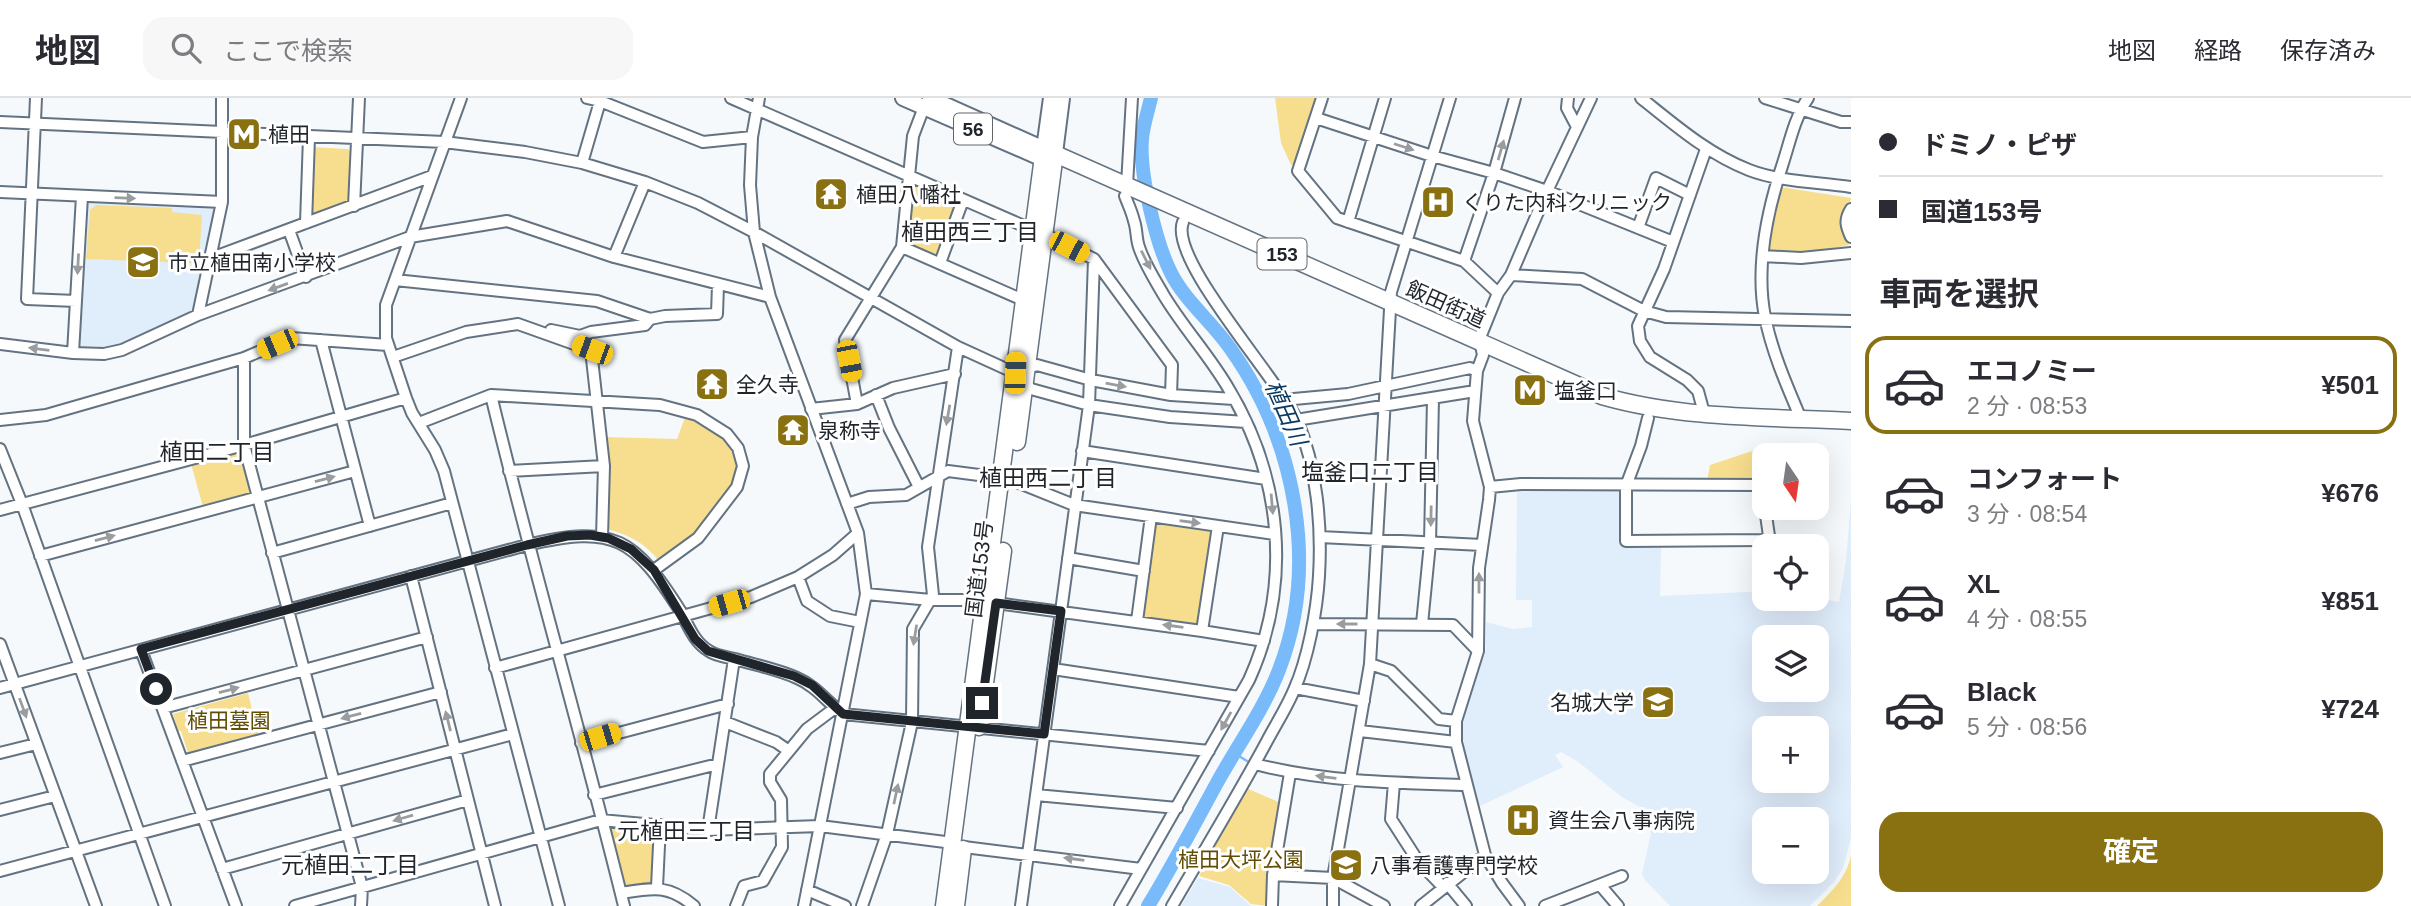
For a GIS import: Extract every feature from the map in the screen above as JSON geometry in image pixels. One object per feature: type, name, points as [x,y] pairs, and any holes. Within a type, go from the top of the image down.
[{"type":"highway","name":"飯田街道","points":[[1049,156],[1481,348],[1605,408],[1679,422],[1851,431]]},
{"type":"highway","name":"国道153号","points":[[944,906],[958,845],[1049,156]]},
{"type":"highway","name":"国道153号","points":[[1022,374],[1023,300],[1038,232]]},
{"type":"highway","name":"飯田街道","points":[[1481,348],[1602,396],[1645,407],[1851,421]]},
{"type":"highway","name":"国道153号","points":[[956,906],[958,845]]},
{"type":"main road","name":"56","points":[[903,98],[927,103],[1049,156]]},
{"type":"main road","points":[[1049,156],[1051,98]]},
{"type":"main road","points":[[1049,156],[1062,98]]},
{"type":"street","points":[[36,98],[27,299],[76,301]]},
{"type":"street","points":[[198,315],[222,202],[222,98]]},
{"type":"street","points":[[354,206],[359,98]]},
{"type":"street","points":[[461,98],[386,305],[386,338],[406,398],[444,471],[559,906]]},
{"type":"street","points":[[587,98],[601,99],[704,142],[752,137]]},
{"type":"street","points":[[731,98],[759,104],[910,177],[1094,259],[1172,365],[1171,395]]},
{"type":"street","points":[[1120,906],[1239,697],[1264,641],[1276,585],[1271,492],[1246,422],[1234,399],[1164,295],[1139,247],[1132,193],[1132,98]]},
{"type":"street","points":[[1322,98],[1298,171],[1338,218],[1464,261],[1499,293]]},
{"type":"street","points":[[1348,222],[1385,98]]},
{"type":"street","points":[[1332,906],[1332,878],[1360,731],[1374,624],[1384,387],[1391,292],[1450,98]]},
{"type":"street","points":[[1464,261],[1494,173],[1515,98]]},
{"type":"street","points":[[1567,98],[1567,108],[1577,127]]},
{"type":"street","points":[[1519,906],[1485,855],[1456,742],[1456,721],[1478,651],[1482,545],[1490,487],[1473,421],[1475,391],[1481,348],[1499,293],[1511,275],[1591,98]]},
{"type":"street","points":[[1641,98],[1706,149],[1751,170],[1851,187]]},
{"type":"street","points":[[1765,98],[1841,122],[1851,122]]},
{"type":"street","points":[[1801,419],[1785,382],[1765,319],[1762,292],[1763,256],[1769,215],[1800,110],[1808,98]]},
{"type":"street","points":[[582,163],[601,99]]},
{"type":"street","points":[[857,404],[845,340],[902,247],[913,136],[927,103]]},
{"type":"street","points":[[759,104],[752,137],[750,185],[754,232],[770,297],[858,533],[866,594],[839,711],[804,906]]},
{"type":"street","points":[[1316,118],[1547,191],[1673,242]]},
{"type":"street","points":[[0,122],[444,142],[525,152],[582,163],[645,182],[698,204],[754,232],[958,347],[1022,374],[1031,389],[1089,405],[1170,417],[1246,422]]},
{"type":"street","points":[[306,223],[309,137]]},
{"type":"street","points":[[1704,413],[1698,391],[1687,380],[1650,357],[1640,341],[1638,326],[1664,269],[1706,149]]},
{"type":"street","points":[[209,259],[432,176]]},
{"type":"street","points":[[1638,228],[1656,178],[1690,195]]},
{"type":"street","points":[[614,257],[645,182]]},
{"type":"street","points":[[0,192],[222,202]]},
{"type":"street","points":[[73,353],[82,196]]},
{"type":"street","points":[[940,264],[963,200]]},
{"type":"street","points":[[1851,209],[1845,224],[1851,237]]},
{"type":"street","points":[[1172,906],[1255,764],[1295,688],[1313,624],[1320,537],[1313,479],[1296,420],[1214,300],[1183,246],[1177,215]]},
{"type":"street","points":[[0,344],[73,353],[104,354],[122,350],[198,315],[410,237],[508,221],[614,257],[770,297]]},
{"type":"street","points":[[289,230],[306,276]]},
{"type":"street","points":[[902,247],[1023,300]]},
{"type":"street","points":[[1763,256],[1801,258],[1851,253]]},
{"type":"street","points":[[1021,906],[1089,405],[1094,259]]},
{"type":"street","points":[[1511,275],[1582,279],[1644,311],[1666,317],[1851,321]]},
{"type":"street","points":[[395,279],[597,301],[649,319],[717,314],[718,285]]},
{"type":"street","points":[[393,357],[466,332],[517,324],[580,336],[645,325],[649,319]]},
{"type":"street","points":[[517,324],[592,350],[604,466],[602,537]]},
{"type":"street","points":[[0,420],[46,415],[244,358],[290,338],[388,345]]},
{"type":"street","points":[[321,340],[370,526]]},
{"type":"street","points":[[863,906],[887,834],[912,722],[914,629],[933,594],[928,547],[936,479],[958,347]]},
{"type":"street","points":[[244,358],[244,445],[362,887],[361,906]]},
{"type":"street","points":[[1022,374],[1037,365],[1091,380],[1171,395],[1234,399]]},
{"type":"street","points":[[1283,400],[1348,394],[1470,368],[1477,371]]},
{"type":"street","points":[[811,409],[857,404],[893,388],[955,374]]},
{"type":"street","points":[[1296,420],[1475,391]]},
{"type":"street","points":[[491,395],[527,545],[546,605],[624,906]]},
{"type":"street","points":[[419,423],[491,395],[660,405],[697,415],[727,434],[738,448],[743,466],[737,487],[698,538],[654,570]]},
{"type":"street","points":[[876,396],[919,487]]},
{"type":"street","points":[[0,510],[244,445],[406,398]]},
{"type":"street","points":[[1422,624],[1430,543],[1433,399]]},
{"type":"street","points":[[1648,418],[1642,446],[1626,486],[1626,541],[1764,540],[1769,536],[1768,520]]},
{"type":"street","points":[[0,449],[165,906]]},
{"type":"street","points":[[1082,451],[1266,479]]},
{"type":"street","points":[[509,471],[604,466]]},
{"type":"street","points":[[40,556],[355,471]]},
{"type":"street","points":[[847,504],[869,497],[906,495],[948,471],[1007,479],[1074,505],[1274,534]]},
{"type":"street","points":[[1490,487],[1521,484],[1752,485]]},
{"type":"street","points":[[272,553],[452,503]]},
{"type":"street","points":[[1137,621],[1152,516]]},
{"type":"street","points":[[1202,631],[1218,526]]},
{"type":"street","points":[[495,668],[751,597],[798,577],[833,555],[858,533]]},
{"type":"street","points":[[0,688],[527,545],[567,536],[602,537],[631,549],[654,570],[695,639],[708,651],[794,676],[812,685],[839,711],[912,722],[1209,751]]},
{"type":"street","points":[[1320,537],[1482,545]]},
{"type":"street","points":[[1068,558],[1144,571]]},
{"type":"street","points":[[411,576],[493,905]]},
{"type":"street","points":[[798,577],[807,601],[830,616],[860,622]]},
{"type":"street","points":[[866,594],[931,600],[991,601],[1264,641]]},
{"type":"street","points":[[1313,624],[1453,625],[1478,651]]},
{"type":"street","points":[[163,708],[427,637]]},
{"type":"street","points":[[0,644],[93,905]]},
{"type":"street","points":[[141,649],[236,906]]},
{"type":"street","points":[[708,830],[734,659]]},
{"type":"street","points":[[1370,664],[1391,671],[1439,719],[1456,721]]},
{"type":"street","points":[[1053,669],[1239,697]]},
{"type":"street","points":[[1295,688],[1364,701]]},
{"type":"street","points":[[182,761],[441,692]]},
{"type":"street","points":[[581,743],[728,704]]},
{"type":"street","points":[[736,906],[744,886],[763,881],[782,847],[781,800],[770,782],[770,774],[807,729],[839,711]]},
{"type":"street","points":[[725,722],[789,751]]},
{"type":"street","points":[[1360,731],[1456,742]]},
{"type":"street","points":[[0,871],[513,734]]},
{"type":"street","points":[[0,753],[36,744]]},
{"type":"street","points":[[594,795],[718,764]]},
{"type":"street","points":[[1255,764],[1290,773],[1350,780],[1467,785]]},
{"type":"street","points":[[1272,906],[1273,875],[1290,773]]},
{"type":"street","points":[[1394,783],[1391,818],[1418,861],[1466,906]]},
{"type":"street","points":[[1035,795],[1177,808]]},
{"type":"street","points":[[0,810],[55,796]]},
{"type":"street","points":[[222,869],[468,800]]},
{"type":"street","points":[[302,905],[601,820],[708,830],[820,826],[1141,869]]},
{"type":"street","points":[[657,887],[660,825]]},
{"type":"street","points":[[1421,906],[1485,855]]},
{"type":"street","points":[[1273,875],[1332,878],[1384,906]]},
{"type":"street","points":[[1545,906],[1622,876]]},
{"type":"street","points":[[1600,885],[1618,906]]},
{"type":"street","points":[[621,893],[657,887],[680,895],[694,906]]},
{"type":"street","points":[[807,890],[845,906]]},
{"type":"shaded area","name":"市立植田南小学校","points":[[89,201],[214,207],[216,210],[192,315],[128,345],[101,351],[78,348],[86,204]]},
{"type":"shaded area","name":"名城大学","points":[[1520,489],[1618,490],[1622,495],[1621,546],[1661,548],[1660,596],[1752,592],[1752,611],[1829,611],[1829,600],[1839,602],[1846,561],[1851,500],[1851,838],[1843,868],[1834,882],[1810,906],[1670,906],[1642,874],[1651,833],[1645,810],[1622,797],[1577,761],[1561,752],[1555,755],[1563,767],[1478,807],[1462,752],[1461,714],[1486,648],[1486,622],[1513,629],[1532,627],[1532,600],[1516,600],[1517,492]]},
{"type":"shaded area","points":[[1198,878],[1230,887],[1251,906],[1181,906]]},
{"type":"green space","points":[[1275,98],[1317,98],[1297,164],[1291,165],[1281,143]]},
{"type":"green space","points":[[311,147],[350,151],[349,202],[311,217]]},
{"type":"green space","points":[[917,184],[959,202],[938,259],[907,246],[913,187]]},
{"type":"green space","points":[[1781,187],[1851,198],[1842,219],[1849,245],[1801,254],[1767,251]]},
{"type":"green space","points":[[96,205],[172,208],[172,212],[202,215],[199,261],[190,263],[86,259],[90,210]]},
{"type":"green space","points":[[686,415],[727,441],[737,458],[738,475],[720,509],[705,525],[659,561],[636,540],[607,529],[605,437],[677,439]]},
{"type":"green space","points":[[239,450],[251,493],[203,507],[191,464]]},
{"type":"green space","points":[[1752,451],[1752,480],[1707,481],[1710,465]]},
{"type":"green space","points":[[1153,519],[1214,531],[1199,626],[1141,618]]},
{"type":"green space","name":"植田墓園","points":[[248,693],[258,734],[188,753],[173,714]]},
{"type":"green space","name":"植田大坪公園","points":[[1246,788],[1281,803],[1268,906],[1251,904],[1229,885],[1199,876]]},
{"type":"green space","points":[[608,826],[656,829],[654,884],[624,888]]},
{"type":"green space","points":[[1851,856],[1851,906],[1817,906],[1842,878]]},
{"type":"waterway","name":"植田川","points":[[1148,906],[1258,713],[1279,670],[1291,629],[1298,588],[1299,546],[1294,503],[1285,462],[1271,422],[1230,348],[1191,302],[1165,260],[1150,208],[1143,170],[1143,134],[1151,98]]},
{"type":"waterway","points":[[1234,753],[1247,761]]},
{"type":"place","name":"植田","points":[[244,134]]},
{"type":"place","name":"植田八幡社","points":[[831,194]]},
{"type":"place","name":"くりた内科クリニック","points":[[1438,202]]},
{"type":"place","name":"市立植田南小学校","points":[[143,262]]},
{"type":"place","name":"全久寺","points":[[712,384]]},
{"type":"place","name":"塩釜口","points":[[1530,390]]},
{"type":"place","name":"泉称寺","points":[[793,430]]},
{"type":"place","name":"名城大学","points":[[1658,702]]},
{"type":"place","name":"資生会八事病院","points":[[1523,820]]},
{"type":"place","name":"八事看護専門学校","points":[[1346,865]]},
{"type":"district","name":"植田西三丁目","points":[[970,232]]},
{"type":"district","name":"植田二丁目","points":[[217,452]]},
{"type":"district","name":"塩釜口二丁目","points":[[1370,472]]},
{"type":"district","name":"植田西二丁目","points":[[1048,478]]},
{"type":"district","name":"元植田三丁目","points":[[686,831]]},
{"type":"district","name":"元植田二丁目","points":[[350,865]]},
{"type":"route","points":[[156,689],[141,649],[527,545],[567,536],[590,535],[608,538],[631,549],[642,558],[654,570],[695,639],[708,651],[794,676],[812,685],[843,714],[1044,734],[1061,611],[996,603],[982,703]]}]
